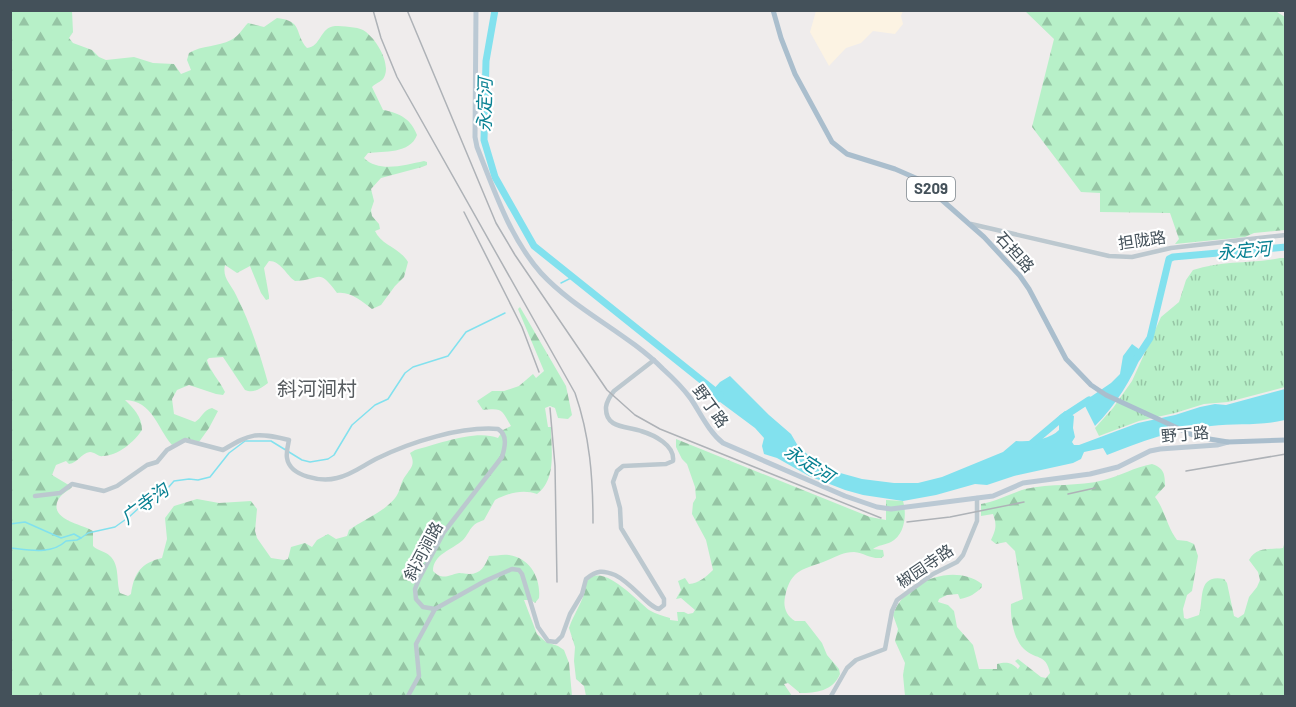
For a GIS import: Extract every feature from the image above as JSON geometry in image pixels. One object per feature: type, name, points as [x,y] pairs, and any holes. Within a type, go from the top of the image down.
[{"type":"main road","name":"野丁路","points":[[476,10],[475,137],[500,206],[516,235],[541,273],[654,360],[689,397],[712,432],[723,443],[814,483],[877,507],[891,509],[993,496],[1032,481],[1090,474],[1118,467],[1150,451],[1218,445],[1228,442]]},
{"type":"main road","name":"石担路","points":[[773,10],[795,74],[832,142],[847,154],[918,179],[1001,254],[1029,289],[1066,359],[1092,385],[1106,395],[1197,437],[1228,442],[1286,440]]},
{"type":"street","name":"担陇路","points":[[968,224],[1109,256],[1132,256],[1171,248],[1286,235]]},
{"type":"street","points":[[408,696],[419,676],[416,644],[435,609],[512,569],[519,570],[522,574],[538,627],[545,638],[553,643],[562,636],[570,614],[582,594],[586,579],[598,570],[626,580],[651,607],[657,609],[663,607],[664,599],[621,528],[620,508],[614,482],[617,471],[623,466],[666,464],[673,461],[673,454],[668,446],[656,438],[640,431],[614,425],[608,417],[606,406],[609,396],[654,360]]},
{"type":"street","name":"斜河涧路","points":[[35,496],[60,493],[72,484],[104,491],[117,486],[147,465],[157,462],[167,450],[185,440],[223,450],[248,435],[268,435],[289,440],[287,451],[289,464],[296,472],[315,478],[336,479],[390,453],[428,440],[470,430],[493,429],[502,432],[505,442],[502,457],[444,532],[418,579],[415,589],[416,599],[423,607],[435,609]]},
{"type":"street","name":"椒园寺路","points":[[831,696],[847,668],[856,660],[885,649],[892,611],[899,598],[933,574],[961,559],[977,521],[977,498]]},
{"type":"shaded area","points":[[816,11],[903,11],[901,16],[903,24],[895,34],[873,31],[861,43],[846,48],[829,66],[810,32]]},
{"type":"green space","points":[[1274,10],[1285,17],[1285,230],[1254,233],[1245,237],[1175,244],[1179,239],[1170,213],[1100,212],[1100,193],[1081,192],[1032,127],[1054,39],[1025,11]]},
{"type":"green space","points":[[10,11],[72,11],[73,32],[69,38],[73,43],[92,50],[106,60],[134,57],[153,63],[174,64],[181,74],[191,70],[187,60],[189,53],[231,40],[248,23],[264,27],[277,18],[291,22],[295,25],[307,48],[312,47],[330,27],[354,27],[363,30],[377,44],[385,63],[384,77],[372,87],[383,110],[404,118],[412,125],[417,135],[409,146],[403,149],[368,153],[364,158],[370,163],[385,167],[427,162],[427,165],[422,167],[381,178],[371,189],[374,201],[372,216],[380,229],[375,231],[408,262],[404,277],[381,305],[372,309],[351,295],[337,293],[322,277],[295,281],[280,266],[269,261],[264,268],[269,296],[266,300],[250,266],[237,273],[225,265],[226,277],[246,316],[268,383],[254,391],[245,390],[223,357],[209,358],[207,360],[210,368],[225,392],[223,395],[189,385],[177,390],[172,399],[174,414],[195,422],[209,409],[218,411],[199,442],[186,438],[172,445],[148,410],[142,405],[125,400],[142,425],[142,430],[131,443],[109,455],[101,456],[90,452],[75,462],[69,464],[66,461],[56,465],[52,475],[72,487],[58,500],[56,507],[58,512],[62,517],[93,531],[93,546],[108,554],[117,568],[120,593],[128,596],[131,594],[134,580],[140,570],[149,563],[162,558],[167,539],[165,518],[174,506],[197,499],[219,503],[251,501],[257,509],[255,531],[257,538],[271,558],[284,560],[288,559],[291,547],[305,543],[312,547],[317,540],[328,534],[336,539],[347,536],[349,530],[390,503],[412,466],[413,460],[410,453],[415,450],[468,436],[498,438],[503,430],[511,426],[501,411],[483,410],[477,401],[492,391],[504,391],[519,386],[533,374],[536,378],[544,371],[518,309],[520,307],[566,386],[572,415],[568,419],[558,418],[555,408],[550,406],[545,408],[548,427],[551,427],[552,463],[548,480],[543,488],[537,494],[516,492],[495,500],[484,520],[473,526],[463,540],[436,560],[433,571],[443,577],[459,573],[477,573],[489,556],[509,555],[523,560],[533,570],[539,591],[539,598],[535,603],[531,600],[524,600],[537,634],[546,642],[564,650],[569,663],[572,696],[11,696]]},
{"type":"green space","points":[[1285,258],[1285,387],[1228,402],[1204,404],[1139,421],[1099,436],[1095,428],[1132,381],[1161,317],[1179,302],[1186,280],[1193,270],[1215,265]]},
{"type":"green space","points":[[676,439],[870,517],[886,520],[886,500],[903,501],[905,518],[896,539],[873,549],[883,550],[884,556],[877,558],[854,552],[844,553],[800,571],[788,587],[784,601],[787,613],[795,621],[805,621],[839,669],[840,674],[833,684],[818,691],[800,693],[788,683],[784,684],[792,696],[586,696],[584,686],[576,679],[575,647],[569,628],[585,592],[587,581],[594,576],[610,579],[649,610],[670,618],[670,620],[678,621],[677,612],[688,614],[695,610],[681,598],[676,599],[681,590],[678,581],[685,578],[689,584],[696,582],[713,570],[706,540],[692,514],[696,498],[695,487],[687,464],[676,447]]},
{"type":"green space","points":[[1152,464],[1159,467],[1164,475],[1165,486],[1155,497],[1171,530],[1177,540],[1194,544],[1198,556],[1192,591],[1187,595],[1183,609],[1184,618],[1199,615],[1203,589],[1209,580],[1215,578],[1224,579],[1227,583],[1234,616],[1238,618],[1244,614],[1249,597],[1260,580],[1258,572],[1249,560],[1256,552],[1283,548],[1285,541],[1285,696],[905,696],[903,675],[905,663],[895,641],[898,629],[893,615],[907,593],[918,585],[944,575],[970,578],[982,584],[982,587],[970,596],[960,599],[958,594],[947,595],[938,602],[948,605],[954,611],[957,627],[973,645],[979,669],[997,669],[997,664],[1006,663],[1018,669],[1020,666],[1015,661],[1018,659],[1041,677],[1046,678],[1050,673],[1046,662],[1024,649],[1015,634],[1011,604],[1023,599],[1015,551],[1006,542],[996,544],[991,540],[995,527],[993,514],[981,516],[981,504],[1025,489],[1104,480]]},
{"type":"water","points":[[1132,344],[1143,352],[1116,401],[1095,426],[1083,402],[1120,374],[1123,356]]},
{"type":"water","points":[[730,376],[791,434],[798,446],[814,460],[833,471],[862,479],[894,483],[918,483],[942,477],[1003,452],[1016,441],[1033,441],[1050,436],[1059,430],[1059,416],[1065,411],[1074,416],[1075,437],[1072,442],[1074,445],[1138,423],[1200,407],[1215,404],[1226,405],[1285,389],[1285,420],[1183,430],[1107,455],[1103,448],[1084,452],[1081,459],[1073,463],[1014,476],[987,485],[975,484],[903,501],[845,490],[809,476],[777,458],[764,454],[762,446],[764,438],[755,428],[720,402],[716,404],[712,398],[711,392],[720,382]]},
{"type":"waterway","name":"永定河","points":[[495,10],[486,61],[484,140],[495,177],[534,246],[720,395]]},
{"type":"waterway","name":"永定河","points":[[1137,358],[1150,338],[1169,259],[1286,247]]},
{"type":"waterway","points":[[561,283],[573,277]]},
{"type":"waterway","name":"广寺沟","points":[[10,524],[25,522],[61,538],[74,534],[81,538],[88,533],[115,527],[151,497],[167,489],[174,481],[210,477],[229,453],[245,441],[271,441],[302,460],[310,462],[328,459],[334,455],[352,425],[375,405],[388,399],[405,373],[413,367],[448,356],[466,332],[505,313]]},
{"type":"waterway","name":"永定河","points":[[1031,444],[1063,417],[1089,400]]},
{"type":"waterway","points":[[10,548],[47,550],[66,541],[81,538]]},
{"type":"railway","points":[[373,10],[381,38],[397,77],[575,393],[590,457],[593,523]]},
{"type":"railway","points":[[407,10],[496,223],[515,255],[607,390],[635,415],[660,429],[881,518]]},
{"type":"railway","points":[[464,212],[522,327],[539,372]]},
{"type":"railway","points":[[550,408],[555,466],[557,582]]},
{"type":"railway","points":[[1186,471],[1286,454]]},
{"type":"railway","points":[[1068,494],[1095,488]]},
{"type":"railway","points":[[907,522],[950,517],[1024,502]]},
{"type":"district","name":"斜河涧村","points":[[317,389]]}]
